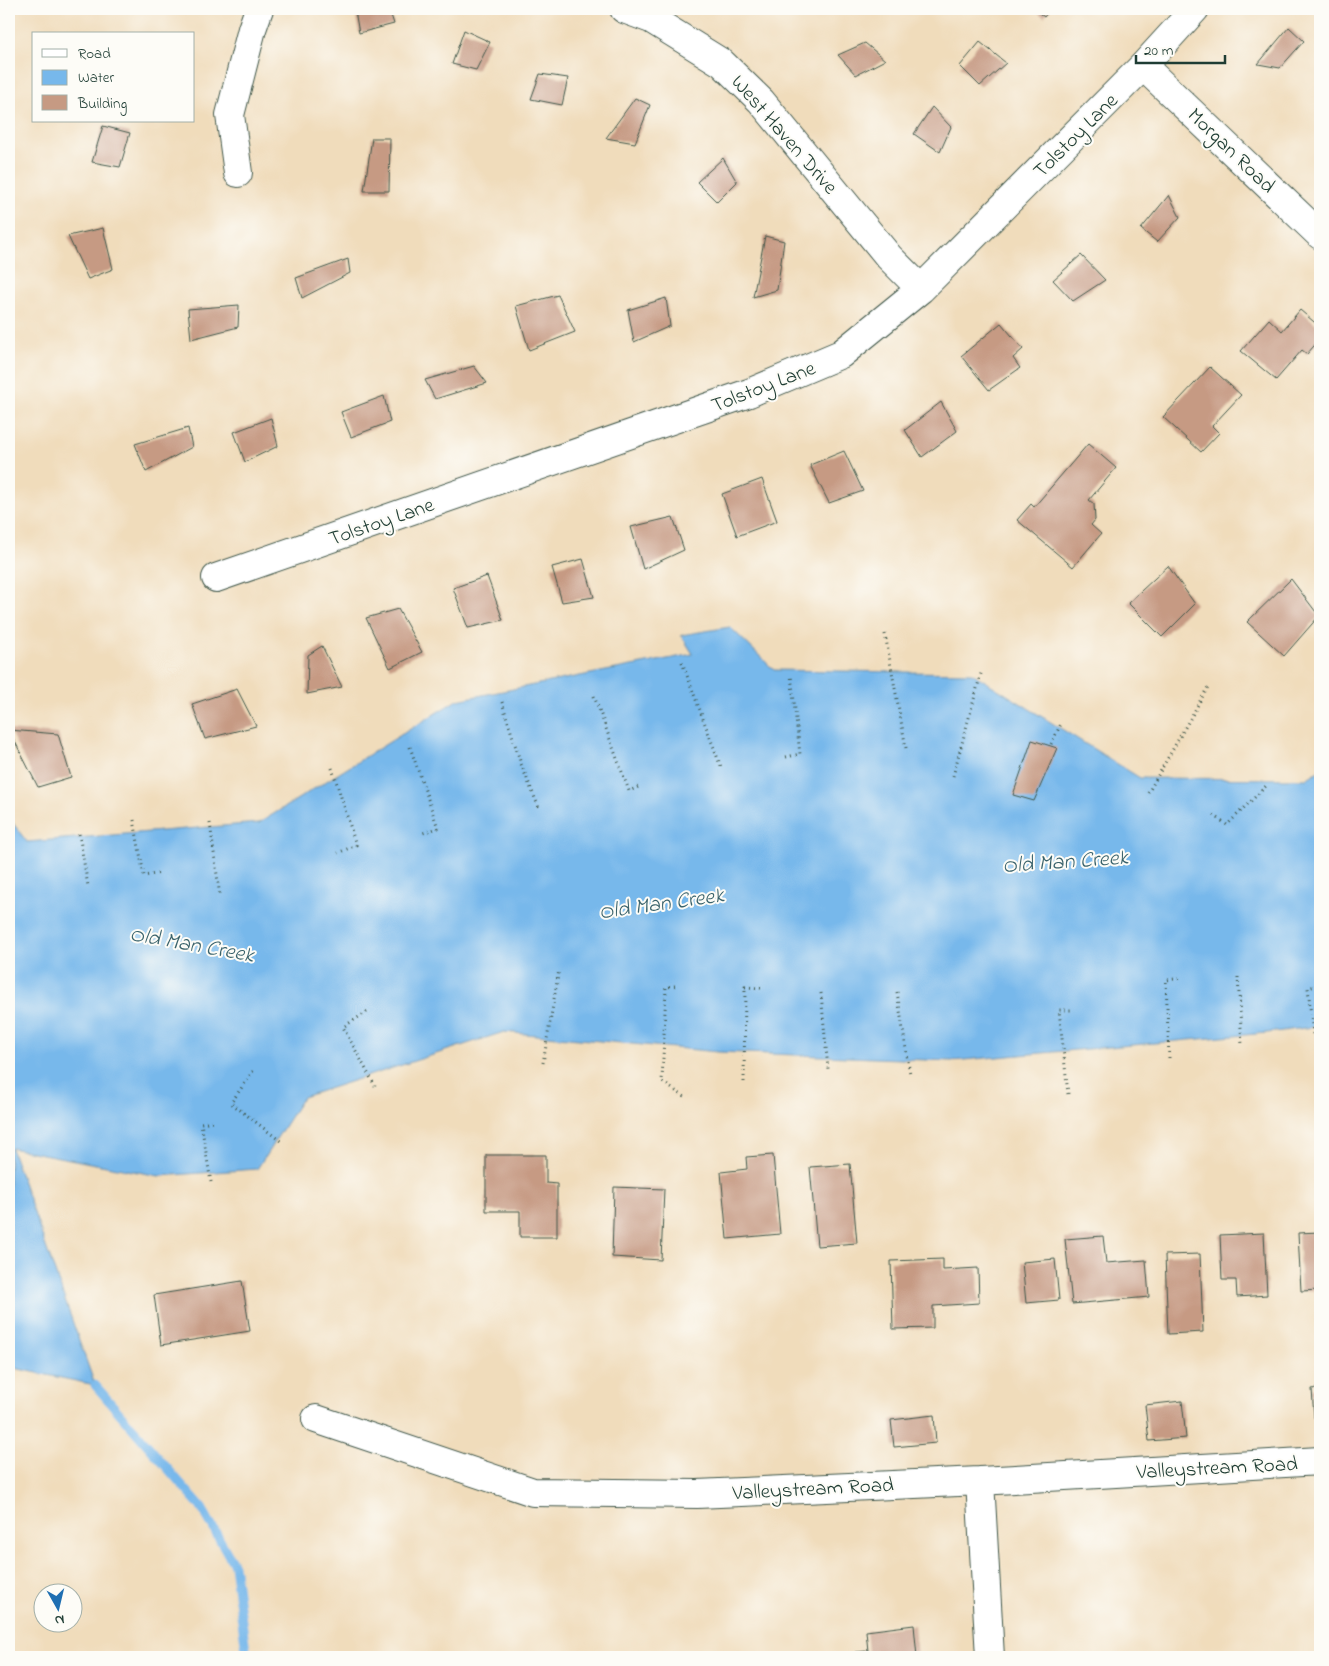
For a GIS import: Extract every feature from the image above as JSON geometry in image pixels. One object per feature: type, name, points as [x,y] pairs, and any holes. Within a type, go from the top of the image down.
[{"type":"street","points":[[238,173],[230,115],[259,9]]},
{"type":"street","name":"West Haven Drive","points":[[624,9],[651,19],[722,63],[761,100],[890,257],[922,289]]},
{"type":"street","name":"Tolstoy Lane","points":[[216,578],[749,394],[841,354],[922,289],[1143,66],[1195,9]]},
{"type":"street","name":"Morgan Road","points":[[1143,66],[1320,234]]},
{"type":"street","name":"Valleystream Road","points":[[316,1419],[533,1492],[697,1494],[980,1481],[1320,1461]]},
{"type":"street","points":[[980,1481],[990,1657]]},
{"type":"path","points":[[885,634],[906,748]]},
{"type":"path","points":[[682,662],[722,767]]},
{"type":"path","points":[[953,776],[982,670]]},
{"type":"path","points":[[786,757],[800,754],[791,675]]},
{"type":"path","points":[[1148,792],[1208,687]]},
{"type":"path","points":[[594,696],[629,791],[641,786]]},
{"type":"path","points":[[502,702],[521,764],[539,808]]},
{"type":"path","points":[[1052,744],[1062,722]]},
{"type":"path","points":[[410,747],[438,828],[423,833]]},
{"type":"path","points":[[332,768],[356,845],[338,853]]},
{"type":"path","points":[[1214,815],[1227,826],[1268,784]]},
{"type":"path","points":[[134,820],[144,876],[161,873]]},
{"type":"path","points":[[210,823],[220,897]]},
{"type":"path","points":[[79,834],[88,886]]},
{"type":"path","points":[[543,1063],[559,970]]},
{"type":"path","points":[[1238,977],[1242,1045]]},
{"type":"path","points":[[1169,1058],[1166,980],[1182,978]]},
{"type":"path","points":[[1313,1034],[1308,988],[1319,985]]},
{"type":"path","points":[[675,986],[666,987],[662,1082],[686,1097]]},
{"type":"path","points":[[744,1082],[745,987],[761,988]]},
{"type":"path","points":[[897,992],[910,1074]]},
{"type":"path","points":[[821,993],[828,1069]]},
{"type":"path","points":[[1068,1094],[1059,1010],[1072,1010]]},
{"type":"path","points":[[367,1012],[343,1027],[375,1086]]},
{"type":"path","points":[[253,1071],[231,1103],[283,1143]]},
{"type":"path","points":[[211,1182],[201,1123],[213,1121]]},
{"type":"water","name":"Old Man Creek","points":[[730,627],[774,670],[972,673],[1140,778],[1306,779],[1320,770],[1320,1026],[1267,1033],[952,1061],[718,1052],[504,1032],[303,1097],[257,1169],[159,1176],[11,1148],[95,1385],[9,1367],[9,818],[27,842],[259,823],[457,700],[693,654],[681,635]]},
{"type":"building","points":[[389,9],[394,24],[359,33],[355,11]]},
{"type":"building","points":[[1034,9],[1051,9],[1044,17]]},
{"type":"building","points":[[1289,27],[1304,41],[1280,68],[1258,64]]},
{"type":"building","points":[[464,30],[490,42],[476,70],[452,64]]},
{"type":"building","points":[[980,42],[1006,63],[980,86],[960,66]]},
{"type":"building","points":[[865,43],[885,60],[856,75],[838,55]]},
{"type":"building","points":[[540,74],[568,78],[562,105],[531,99]]},
{"type":"building","points":[[635,98],[650,105],[635,143],[606,138]]},
{"type":"building","points":[[932,107],[951,127],[940,152],[914,134]]},
{"type":"building","points":[[103,126],[130,133],[120,167],[92,162]]},
{"type":"building","points":[[372,138],[390,138],[389,191],[364,191]]},
{"type":"building","points":[[723,158],[737,182],[717,202],[697,182]]},
{"type":"building","points":[[1169,195],[1180,217],[1157,242],[1141,229]]},
{"type":"building","points":[[103,228],[113,269],[88,279],[68,236]]},
{"type":"building","points":[[765,236],[784,241],[777,290],[753,297]]},
{"type":"building","points":[[1081,255],[1105,280],[1073,301],[1053,280]]},
{"type":"building","points":[[348,259],[350,273],[302,298],[296,278]]},
{"type":"building","points":[[558,295],[575,332],[529,350],[516,306]]},
{"type":"building","points":[[666,298],[670,326],[634,342],[628,310]]},
{"type":"building","points":[[239,305],[238,327],[191,339],[188,309]]},
{"type":"building","points":[[1300,310],[1320,327],[1320,339],[1307,354],[1302,350],[1276,380],[1241,351],[1269,319],[1282,331]]},
{"type":"building","points":[[1001,323],[1023,349],[1013,358],[1020,368],[989,390],[961,356]]},
{"type":"building","points":[[474,366],[487,383],[435,399],[425,380]]},
{"type":"building","points":[[1210,367],[1241,395],[1212,426],[1219,433],[1201,452],[1163,417]]},
{"type":"building","points":[[384,396],[390,422],[351,437],[341,412]]},
{"type":"building","points":[[941,402],[957,431],[922,457],[905,430]]},
{"type":"building","points":[[271,418],[278,446],[245,462],[234,432]]},
{"type":"building","points":[[188,428],[192,447],[146,472],[135,444]]},
{"type":"building","points":[[1088,444],[1116,468],[1089,500],[1094,504],[1095,520],[1091,525],[1101,534],[1073,567],[1017,520],[1031,504],[1034,507]]},
{"type":"building","points":[[844,451],[863,491],[829,503],[810,465]]},
{"type":"building","points":[[762,479],[777,521],[737,536],[722,494]]},
{"type":"building","points":[[673,517],[684,550],[643,569],[631,527]]},
{"type":"building","points":[[583,559],[594,597],[562,602],[552,567]]},
{"type":"building","points":[[1168,566],[1195,604],[1162,637],[1128,603]]},
{"type":"building","points":[[487,576],[503,620],[468,628],[453,588]]},
{"type":"building","points":[[1291,579],[1319,616],[1284,656],[1247,622]]},
{"type":"building","points":[[398,609],[422,652],[390,668],[366,618]]},
{"type":"building","points":[[322,646],[342,687],[307,694],[308,655]]},
{"type":"building","points":[[237,689],[256,726],[205,739],[192,704]]},
{"type":"building","points":[[9,730],[58,734],[71,777],[38,787]]},
{"type":"building","points":[[1032,740],[1057,748],[1034,801],[1013,795]]},
{"type":"building","points":[[486,1155],[546,1155],[546,1183],[557,1184],[557,1237],[520,1237],[520,1211],[486,1211]]},
{"type":"building","points":[[773,1155],[780,1234],[727,1239],[721,1172],[747,1169],[746,1157]]},
{"type":"building","points":[[850,1164],[857,1243],[817,1246],[810,1167]]},
{"type":"building","points":[[614,1187],[664,1189],[661,1260],[612,1257]]},
{"type":"building","points":[[1320,1232],[1320,1290],[1301,1291],[1298,1233]]},
{"type":"building","points":[[1264,1233],[1267,1295],[1237,1297],[1236,1280],[1222,1280],[1220,1235]]},
{"type":"building","points":[[1103,1236],[1106,1263],[1146,1260],[1149,1297],[1072,1304],[1065,1239]]},
{"type":"building","points":[[1200,1254],[1203,1332],[1168,1334],[1165,1255]]},
{"type":"building","points":[[943,1259],[943,1270],[978,1268],[979,1303],[933,1306],[933,1328],[893,1329],[891,1261]]},
{"type":"building","points":[[1055,1259],[1059,1300],[1026,1303],[1022,1262]]},
{"type":"building","points":[[242,1281],[250,1331],[161,1345],[154,1295]]},
{"type":"building","points":[[1320,1388],[1320,1417],[1314,1418],[1312,1389]]},
{"type":"building","points":[[1182,1401],[1186,1438],[1149,1441],[1145,1405]]},
{"type":"building","points":[[934,1415],[936,1443],[894,1447],[891,1420]]},
{"type":"building","points":[[914,1625],[917,1657],[856,1657],[856,1652],[868,1651],[866,1631]]},
{"type":"waterway","points":[[95,1385],[202,1508],[234,1565],[247,1657]]}]
